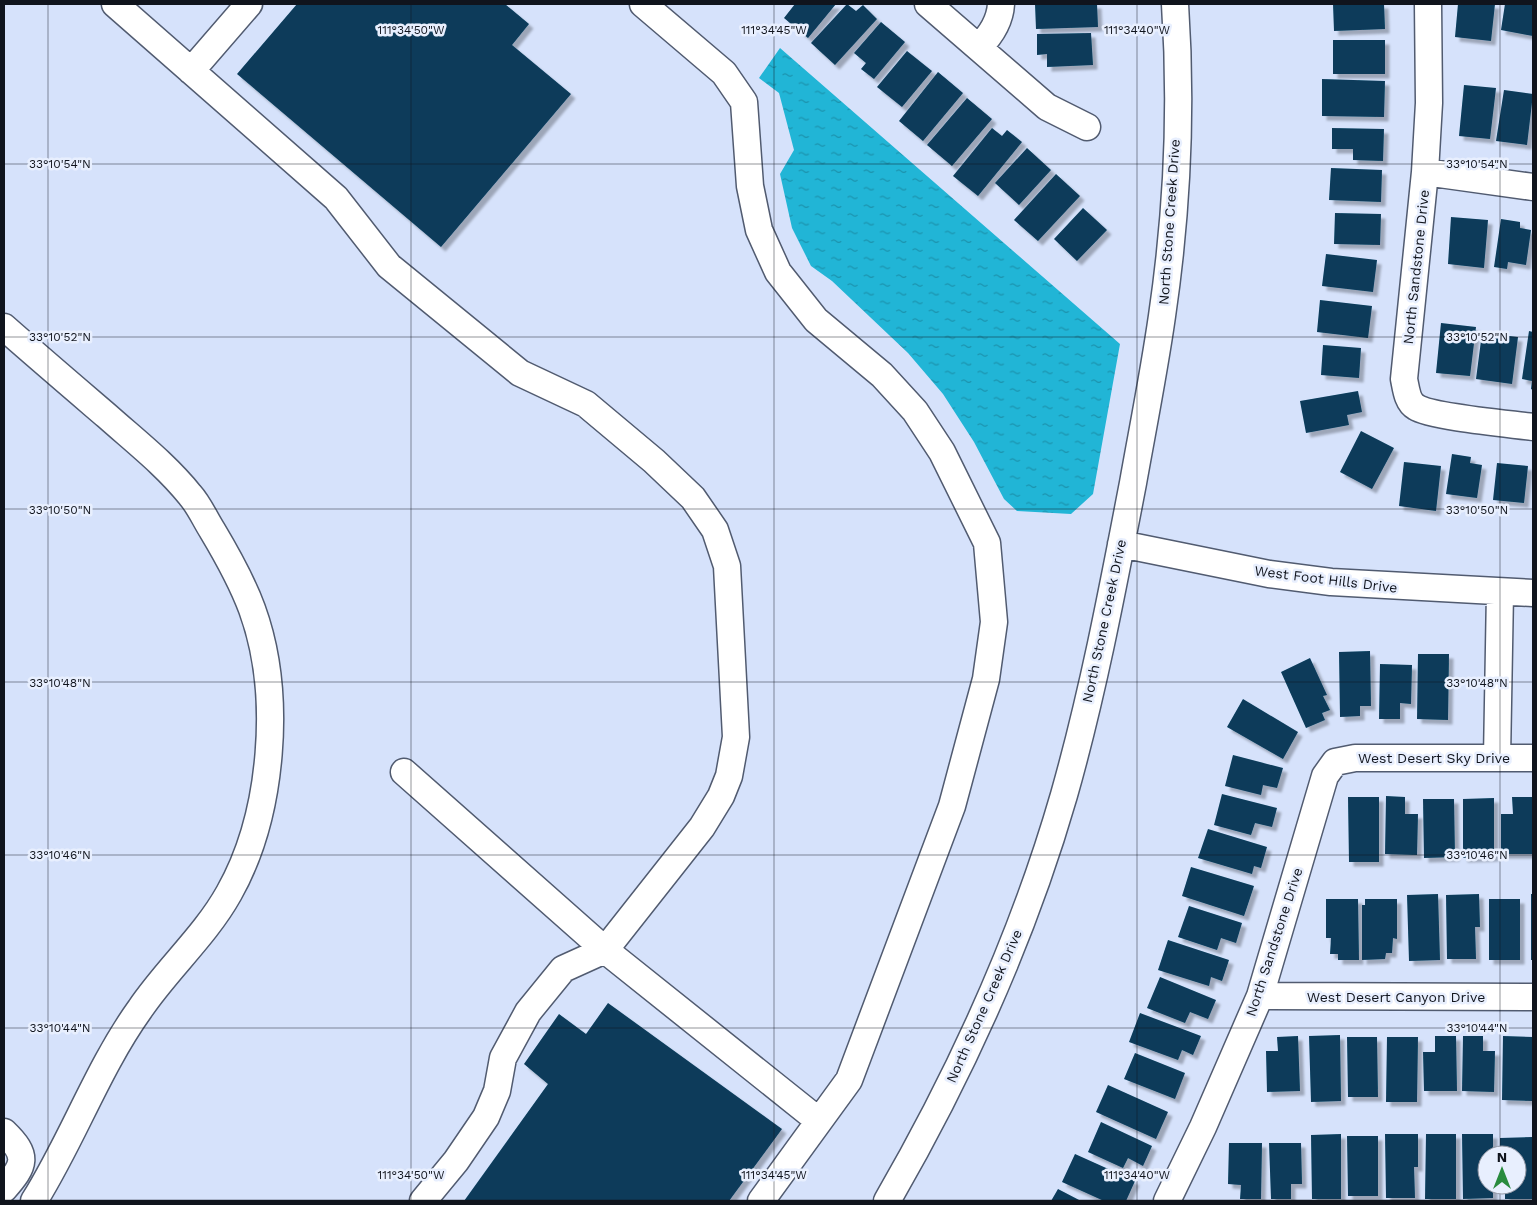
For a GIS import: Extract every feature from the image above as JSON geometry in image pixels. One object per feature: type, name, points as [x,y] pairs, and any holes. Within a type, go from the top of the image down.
[{"type":"street","points":[[115,4],[336,198],[389,266],[520,373],[586,404],[614,426],[693,498],[715,530],[727,566],[736,737],[729,776],[721,796],[702,827],[605,950],[564,969],[528,1012],[503,1058],[497,1091],[486,1117],[456,1161],[423,1201]]},
{"type":"street","points":[[191,71],[249,4]]},
{"type":"street","points":[[643,4],[724,73],[744,102],[750,186],[759,230],[778,272],[816,320],[882,375],[914,411],[942,452],[987,543],[994,622],[986,679],[952,806],[849,1080],[761,1201]]},
{"type":"street","points":[[928,4],[1047,107],[1087,127]]},
{"type":"street","points":[[979,47],[991,35],[1000,13],[1001,4]]},
{"type":"street","name":"North Stone Creek Drive","points":[[887,1201],[937,1110],[994,989],[1021,922],[1068,779],[1082,727],[1121,544],[1153,373],[1169,261],[1177,116],[1175,4]]},
{"type":"street","name":"North Sandstone Drive","points":[[1428,4],[1430,103],[1404,379],[1408,398],[1415,407],[1436,413],[1533,427]]},
{"type":"street","points":[[1425,172],[1533,187]]},
{"type":"street","points":[[4,327],[155,458],[191,496],[228,558],[253,611],[262,646],[269,716],[266,786],[251,846],[229,894],[198,939],[140,1009],[95,1082],[46,1183],[34,1201]]},
{"type":"street","name":"West Foot Hills Drive","points":[[1121,544],[1270,574],[1331,582],[1533,593]]},
{"type":"street","points":[[1497,758],[1500,592]]},
{"type":"street","name":"West Desert Sky Drive","points":[[1335,762],[1355,758],[1533,758]]},
{"type":"street","name":"North Sandstone Drive","points":[[1167,1201],[1203,1127],[1260,996],[1325,776],[1335,762]]},
{"type":"street","points":[[404,772],[605,950],[819,1121]]},
{"type":"street","name":"West Desert Canyon Drive","points":[[1260,996],[1533,997]]},
{"type":"street","points":[[4,1132],[18,1148],[22,1158],[21,1167],[4,1189]]},
{"type":"water","points":[[780,48],[1120,344],[1093,494],[1071,514],[1017,511],[1004,499],[974,442],[943,394],[908,353],[832,281],[811,266],[792,228],[780,174],[794,150],[779,93],[759,78]]},
{"type":"building","points":[[297,4],[505,4],[529,24],[512,45],[571,94],[441,247],[237,74]]},
{"type":"building","points":[[795,4],[836,4],[808,38],[784,18]]},
{"type":"building","points":[[847,4],[856,11],[863,5],[877,19],[835,65],[811,43]]},
{"type":"building","points":[[1035,4],[1097,4],[1098,27],[1036,29]]},
{"type":"building","points":[[1333,4],[1384,4],[1385,29],[1334,31]]},
{"type":"building","points":[[1458,4],[1495,4],[1491,41],[1455,37]]},
{"type":"building","points":[[1505,4],[1533,4],[1533,36],[1501,30]]},
{"type":"building","points":[[881,22],[905,42],[874,79],[861,69],[866,63],[854,53]]},
{"type":"building","points":[[1091,33],[1093,65],[1047,67],[1047,54],[1037,55],[1037,34]]},
{"type":"building","points":[[1333,40],[1385,40],[1385,74],[1333,74]]},
{"type":"building","points":[[907,51],[932,71],[902,107],[877,87]]},
{"type":"building","points":[[938,72],[963,93],[923,141],[899,121]]},
{"type":"building","points":[[1322,79],[1385,81],[1384,117],[1322,116]]},
{"type":"building","points":[[1464,85],[1496,88],[1490,139],[1459,136]]},
{"type":"building","points":[[1504,90],[1533,94],[1527,145],[1496,141]]},
{"type":"building","points":[[967,98],[992,119],[952,166],[927,145]]},
{"type":"building","points":[[992,128],[1002,136],[1007,130],[1022,142],[978,196],[953,176]]},
{"type":"building","points":[[1332,128],[1384,129],[1383,161],[1353,160],[1353,149],[1332,149]]},
{"type":"building","points":[[1027,148],[1051,170],[1019,205],[995,183]]},
{"type":"building","points":[[1331,168],[1382,170],[1381,202],[1329,200]]},
{"type":"building","points":[[1056,174],[1080,196],[1038,241],[1014,220]]},
{"type":"building","points":[[1083,208],[1107,230],[1077,261],[1054,239]]},
{"type":"building","points":[[1335,213],[1381,214],[1380,245],[1334,244]]},
{"type":"building","points":[[1451,217],[1488,220],[1484,268],[1448,264]]},
{"type":"building","points":[[1501,219],[1520,222],[1520,228],[1531,230],[1526,265],[1508,262],[1507,269],[1494,267]]},
{"type":"building","points":[[1326,254],[1377,260],[1373,292],[1322,286]]},
{"type":"building","points":[[1320,300],[1372,306],[1368,338],[1317,332]]},
{"type":"building","points":[[1441,323],[1476,327],[1470,376],[1436,373]]},
{"type":"building","points":[[1529,331],[1533,332],[1533,390],[1531,389],[1532,381],[1522,379]]},
{"type":"building","points":[[1482,333],[1518,337],[1512,384],[1476,379]]},
{"type":"building","points":[[1323,345],[1361,348],[1359,378],[1321,375]]},
{"type":"building","points":[[1358,391],[1362,412],[1347,415],[1349,425],[1306,433],[1300,401]]},
{"type":"building","points":[[1361,431],[1394,448],[1372,489],[1340,472]]},
{"type":"building","points":[[1452,454],[1471,457],[1470,463],[1482,465],[1477,498],[1446,494]]},
{"type":"building","points":[[1404,462],[1441,466],[1436,511],[1399,506]]},
{"type":"building","points":[[1497,463],[1528,466],[1524,503],[1493,500]]},
{"type":"building","points":[[1370,651],[1371,706],[1360,706],[1360,716],[1340,717],[1339,652]]},
{"type":"building","points":[[1418,654],[1449,654],[1448,720],[1417,719]]},
{"type":"building","points":[[1310,658],[1327,695],[1323,696],[1330,710],[1322,713],[1325,720],[1306,728],[1281,672]]},
{"type":"building","points":[[1380,664],[1412,665],[1411,704],[1400,703],[1400,719],[1379,719]]},
{"type":"building","points":[[1243,699],[1298,732],[1283,759],[1227,727]]},
{"type":"building","points":[[1233,755],[1283,768],[1277,788],[1263,785],[1261,795],[1225,786]]},
{"type":"building","points":[[1222,794],[1277,808],[1272,827],[1255,823],[1251,835],[1214,825]]},
{"type":"building","points":[[1386,796],[1405,797],[1405,814],[1418,814],[1417,855],[1385,854]]},
{"type":"building","points":[[1348,797],[1379,797],[1379,862],[1349,862]]},
{"type":"building","points":[[1512,797],[1532,797],[1532,854],[1501,854],[1501,814],[1513,814]]},
{"type":"building","points":[[1494,798],[1494,857],[1463,858],[1463,799]]},
{"type":"building","points":[[1423,799],[1454,799],[1455,857],[1424,858]]},
{"type":"building","points":[[1208,829],[1267,847],[1261,868],[1254,866],[1252,874],[1198,858]]},
{"type":"building","points":[[1191,867],[1254,886],[1244,916],[1182,896]]},
{"type":"building","points":[[1438,894],[1440,960],[1409,961],[1407,895]]},
{"type":"building","points":[[1479,894],[1480,927],[1475,927],[1476,959],[1447,959],[1446,895]]},
{"type":"building","points":[[1531,894],[1533,894],[1533,960],[1531,960]]},
{"type":"building","points":[[1326,899],[1358,899],[1359,960],[1338,960],[1338,954],[1330,954],[1331,938],[1326,938]]},
{"type":"building","points":[[1365,899],[1397,899],[1397,939],[1393,938],[1392,953],[1386,953],[1385,959],[1362,960],[1362,905],[1365,905]]},
{"type":"building","points":[[1489,899],[1520,899],[1520,960],[1489,960]]},
{"type":"building","points":[[1189,906],[1242,923],[1236,943],[1221,938],[1217,950],[1178,937]]},
{"type":"building","points":[[1168,940],[1229,960],[1222,981],[1211,977],[1209,986],[1158,970]]},
{"type":"building","points":[[1160,977],[1216,1000],[1208,1019],[1190,1012],[1185,1023],[1147,1008]]},
{"type":"building","points":[[608,1003],[782,1129],[729,1201],[464,1201],[548,1084],[524,1064],[559,1014],[586,1034]]},
{"type":"building","points":[[1140,1013],[1201,1036],[1193,1055],[1182,1050],[1178,1060],[1129,1042]]},
{"type":"building","points":[[1340,1035],[1341,1101],[1311,1102],[1309,1036]]},
{"type":"building","points":[[1298,1036],[1300,1091],[1267,1092],[1266,1051],[1278,1051],[1277,1037]]},
{"type":"building","points":[[1435,1036],[1456,1036],[1457,1091],[1424,1091],[1423,1052],[1435,1052]]},
{"type":"building","points":[[1463,1036],[1483,1036],[1483,1051],[1495,1051],[1494,1092],[1462,1091]]},
{"type":"building","points":[[1503,1036],[1533,1037],[1532,1101],[1502,1100]]},
{"type":"building","points":[[1347,1037],[1377,1037],[1378,1097],[1348,1097]]},
{"type":"building","points":[[1387,1037],[1418,1037],[1417,1102],[1386,1102]]},
{"type":"building","points":[[1135,1053],[1185,1073],[1175,1099],[1124,1079]]},
{"type":"building","points":[[1108,1085],[1168,1112],[1156,1139],[1096,1112]]},
{"type":"building","points":[[1101,1122],[1152,1146],[1143,1166],[1128,1158],[1123,1168],[1088,1152]]},
{"type":"building","points":[[1341,1134],[1341,1199],[1312,1199],[1311,1135]]},
{"type":"building","points":[[1385,1134],[1418,1134],[1418,1167],[1414,1167],[1415,1198],[1386,1198]]},
{"type":"building","points":[[1426,1134],[1456,1134],[1456,1199],[1425,1199]]},
{"type":"building","points":[[1462,1134],[1493,1134],[1493,1145],[1477,1145],[1477,1195],[1493,1195],[1493,1198],[1463,1199]]},
{"type":"building","points":[[1347,1136],[1378,1136],[1378,1196],[1348,1196]]},
{"type":"building","points":[[1532,1137],[1533,1199],[1505,1199],[1505,1195],[1527,1195],[1527,1145],[1500,1145],[1500,1138]]},
{"type":"building","points":[[1229,1143],[1262,1143],[1261,1199],[1240,1199],[1241,1185],[1228,1184]]},
{"type":"building","points":[[1269,1143],[1301,1143],[1302,1184],[1291,1184],[1291,1199],[1271,1199]]},
{"type":"building","points":[[1075,1154],[1135,1181],[1126,1201],[1104,1201],[1062,1182]]},
{"type":"building","points":[[1058,1189],[1081,1201],[1051,1201]]}]
